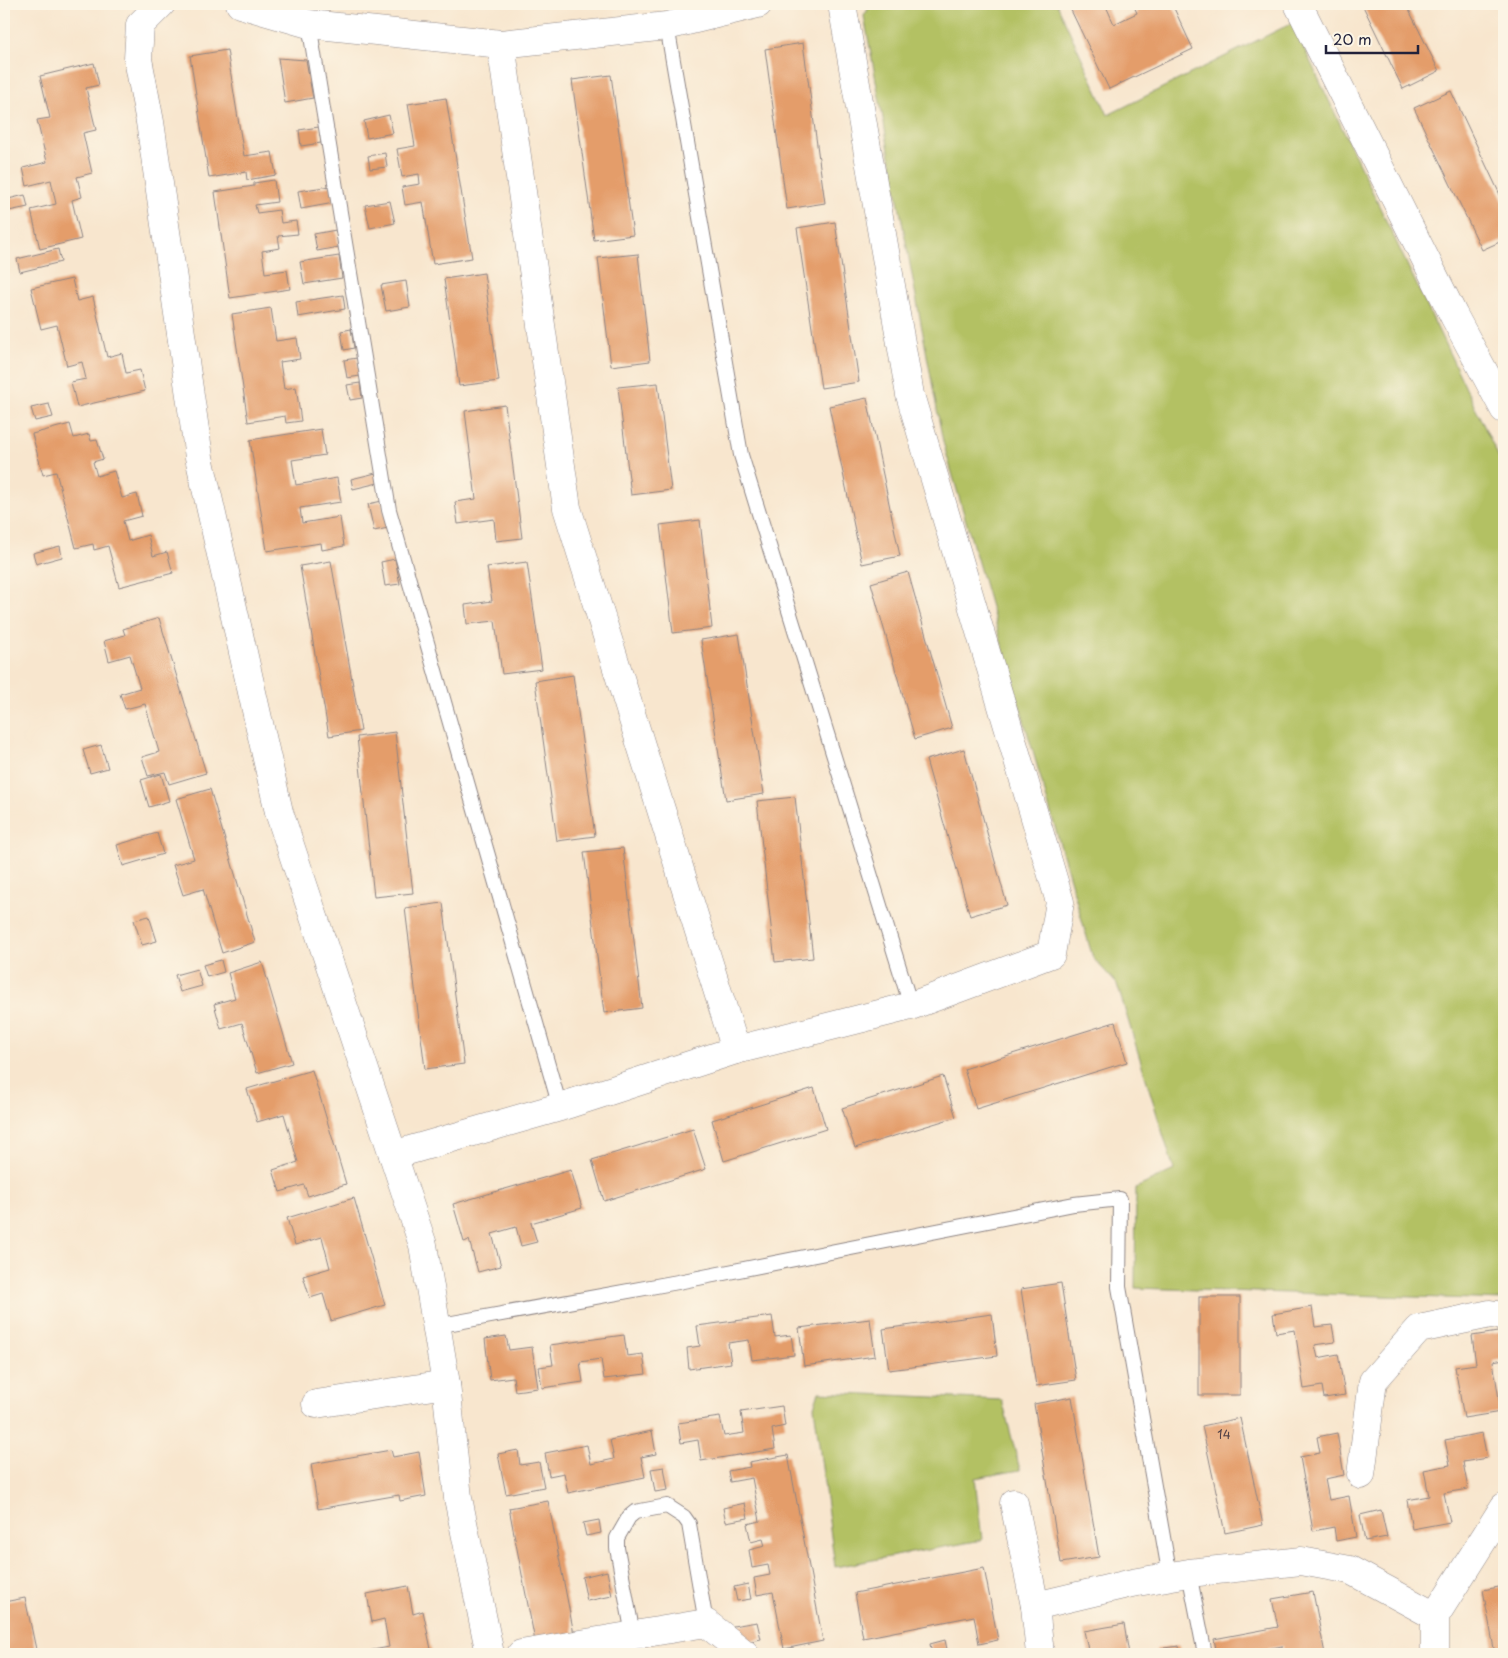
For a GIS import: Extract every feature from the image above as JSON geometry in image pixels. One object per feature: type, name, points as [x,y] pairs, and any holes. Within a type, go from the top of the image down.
[{"type":"street","points":[[161,4],[140,25],[138,59],[150,122],[199,457],[279,812],[423,1245],[446,1384],[458,1498],[490,1654]]},
{"type":"street","points":[[240,4],[309,24],[501,44],[667,26],[758,4]]},
{"type":"street","points":[[393,1155],[560,1107],[736,1050],[911,1006],[1051,954],[1060,902],[910,395],[842,4]]},
{"type":"street","points":[[1298,4],[1454,316],[1504,410]]},
{"type":"street","points":[[501,44],[567,508],[736,1050]]},
{"type":"street","points":[[1361,1475],[1373,1381],[1419,1329],[1490,1314],[1504,1316]]},
{"type":"street","points":[[316,1404],[446,1384]]},
{"type":"street","points":[[1014,1503],[1035,1606],[1040,1654]]},
{"type":"street","points":[[1435,1654],[1435,1616],[1504,1507]]},
{"type":"street","points":[[1035,1606],[1132,1583],[1180,1575],[1301,1561],[1350,1570],[1435,1616]]},
{"type":"street","points":[[521,1654],[706,1623],[745,1654]]},
{"type":"lane","points":[[309,24],[389,510],[560,1107]]},
{"type":"lane","points":[[667,26],[741,455],[911,1006]]},
{"type":"lane","points":[[436,1326],[678,1282],[1074,1204],[1120,1199],[1120,1287],[1180,1575],[1205,1654]]},
{"type":"lane","points":[[633,1635],[617,1548],[617,1538],[629,1517],[635,1512],[660,1506],[667,1506],[684,1517],[689,1524],[706,1623]]},
{"type":"green space","points":[[871,4],[1057,4],[1108,115],[1292,23],[1504,468],[1504,1300],[1135,1288],[1136,1188],[1174,1170],[1117,984],[1093,958],[943,442],[864,16]]},
{"type":"green space","points":[[819,1392],[1002,1400],[1020,1470],[975,1478],[982,1540],[835,1567],[814,1406]]},
{"type":"building","points":[[1068,4],[1105,4],[1114,24],[1137,13],[1133,4],[1172,4],[1193,49],[1109,89]]},
{"type":"building","points":[[1362,4],[1406,4],[1439,71],[1403,89]]},
{"type":"building","points":[[803,43],[825,203],[787,209],[765,49]]},
{"type":"building","points":[[227,50],[244,156],[272,152],[276,175],[247,180],[246,172],[209,178],[190,56]]},
{"type":"building","points":[[278,58],[306,60],[313,98],[285,103]]},
{"type":"building","points":[[94,63],[99,85],[86,88],[96,130],[83,133],[92,173],[77,177],[82,197],[72,200],[81,239],[40,249],[31,210],[56,204],[51,180],[27,186],[23,168],[47,162],[37,120],[50,118],[40,76]]},
{"type":"building","points":[[611,75],[633,235],[594,240],[572,80]]},
{"type":"building","points":[[1451,91],[1504,203],[1504,240],[1482,250],[1414,108]]},
{"type":"building","points":[[446,98],[472,258],[433,264],[423,202],[405,205],[402,187],[420,184],[419,174],[402,177],[397,149],[415,146],[408,104]]},
{"type":"building","points":[[389,115],[393,133],[367,138],[364,121]]},
{"type":"building","points":[[319,127],[321,143],[301,146],[299,130]]},
{"type":"building","points":[[385,153],[387,167],[370,169],[368,156]]},
{"type":"building","points":[[274,180],[277,202],[255,205],[257,213],[279,210],[281,223],[296,221],[298,234],[278,236],[280,248],[262,251],[265,273],[287,270],[290,289],[230,298],[215,192],[254,186],[254,183]]},
{"type":"building","points":[[331,186],[334,203],[301,209],[298,191]]},
{"type":"building","points":[[25,195],[28,207],[4,212],[4,200]]},
{"type":"building","points":[[390,201],[395,223],[370,228],[365,205]]},
{"type":"building","points":[[835,222],[859,382],[821,388],[797,228]]},
{"type":"building","points":[[336,230],[339,247],[317,251],[314,234]]},
{"type":"building","points":[[58,249],[61,262],[20,272],[17,259]]},
{"type":"building","points":[[638,254],[650,361],[611,366],[598,258]]},
{"type":"building","points":[[339,256],[342,278],[304,284],[300,262]]},
{"type":"building","points":[[484,273],[499,381],[459,386],[444,279]]},
{"type":"building","points":[[72,279],[77,301],[93,297],[107,357],[122,353],[126,373],[140,370],[145,391],[77,407],[71,382],[86,379],[82,362],[67,366],[57,325],[41,329],[31,288]]},
{"type":"building","points":[[406,281],[410,307],[386,311],[381,285]]},
{"type":"building","points":[[343,295],[345,309],[298,317],[296,302]]},
{"type":"building","points":[[271,308],[276,341],[297,338],[300,359],[280,362],[284,389],[296,387],[301,421],[286,423],[285,416],[248,422],[232,314]]},
{"type":"building","points":[[351,329],[354,348],[344,350],[341,331]]},
{"type":"building","points":[[357,358],[360,376],[347,378],[344,360]]},
{"type":"building","points":[[360,383],[362,398],[350,400],[347,385]]},
{"type":"building","points":[[658,383],[671,490],[631,495],[618,387]]},
{"type":"building","points":[[867,398],[900,556],[862,564],[829,406]]},
{"type":"building","points":[[49,404],[53,417],[35,421],[31,408]]},
{"type":"building","points":[[505,405],[522,538],[496,541],[494,519],[458,524],[455,502],[476,499],[465,411]]},
{"type":"building","points":[[70,424],[74,438],[89,434],[91,441],[97,440],[103,459],[93,462],[97,476],[114,471],[122,498],[137,494],[142,516],[123,521],[128,541],[148,535],[153,556],[167,552],[173,573],[119,587],[108,546],[94,550],[93,544],[76,548],[56,472],[43,475],[32,434]]},
{"type":"building","points":[[321,429],[325,455],[292,460],[296,485],[337,478],[341,502],[300,508],[302,523],[340,517],[344,546],[322,550],[321,543],[267,551],[250,440]]},
{"type":"building","points":[[376,473],[378,483],[353,489],[351,479]]},
{"type":"building","points":[[382,501],[388,528],[374,531],[368,504]]},
{"type":"building","points":[[700,520],[712,628],[673,633],[660,525]]},
{"type":"building","points":[[60,546],[62,557],[36,564],[33,553]]},
{"type":"building","points":[[395,559],[400,584],[385,586],[381,562]]},
{"type":"building","points":[[331,561],[361,731],[329,736],[300,566]]},
{"type":"building","points":[[527,562],[542,669],[502,674],[495,621],[467,624],[465,605],[492,601],[487,567]]},
{"type":"building","points":[[908,572],[952,728],[915,739],[871,583]]},
{"type":"building","points":[[159,618],[206,773],[169,784],[165,772],[148,776],[142,757],[159,752],[145,704],[125,709],[120,694],[140,688],[130,655],[109,661],[104,641],[125,635],[123,629]]},
{"type":"building","points":[[739,634],[764,794],[726,800],[701,640]]},
{"type":"building","points":[[573,675],[595,836],[557,841],[535,681]]},
{"type":"building","points":[[395,732],[413,893],[374,897],[357,737]]},
{"type":"building","points":[[101,745],[108,768],[90,773],[83,750]]},
{"type":"building","points":[[964,749],[1007,905],[970,916],[926,760]]},
{"type":"building","points":[[161,774],[169,801],[149,807],[141,780]]},
{"type":"building","points":[[210,789],[255,942],[222,953],[203,889],[183,895],[173,865],[194,859],[176,799]]},
{"type":"building","points":[[795,797],[813,958],[775,962],[757,801]]},
{"type":"building","points":[[157,833],[163,854],[123,866],[117,845]]},
{"type":"building","points":[[623,848],[642,1008],[604,1013],[584,852]]},
{"type":"building","points":[[443,903],[464,1064],[425,1069],[405,908]]},
{"type":"building","points":[[149,916],[157,941],[142,945],[134,920]]},
{"type":"building","points":[[221,960],[224,972],[207,977],[203,965]]},
{"type":"building","points":[[262,962],[292,1063],[257,1073],[242,1023],[221,1029],[214,1004],[235,998],[228,973]]},
{"type":"building","points":[[197,969],[202,986],[180,992],[175,975]]},
{"type":"building","points":[[1115,1022],[1127,1062],[976,1109],[964,1069]]},
{"type":"building","points":[[312,1070],[346,1184],[308,1196],[304,1185],[280,1192],[273,1170],[298,1162],[284,1114],[257,1122],[247,1089]]},
{"type":"building","points":[[943,1076],[956,1117],[855,1148],[842,1108]]},
{"type":"building","points":[[814,1088],[826,1129],[724,1161],[712,1120]]},
{"type":"building","points":[[693,1129],[706,1169],[604,1201],[592,1160]]},
{"type":"building","points":[[571,1170],[582,1208],[531,1223],[537,1242],[521,1246],[516,1227],[492,1234],[501,1266],[478,1272],[469,1240],[464,1242],[453,1204]]},
{"type":"building","points":[[354,1198],[385,1305],[331,1321],[323,1294],[310,1298],[303,1276],[330,1268],[322,1237],[295,1245],[287,1218]]},
{"type":"building","points":[[1061,1283],[1076,1380],[1036,1386],[1021,1289]]},
{"type":"building","points":[[1199,1297],[1240,1297],[1240,1395],[1199,1395]]},
{"type":"building","points":[[1312,1307],[1315,1327],[1332,1325],[1335,1342],[1315,1345],[1318,1358],[1338,1354],[1345,1395],[1324,1398],[1322,1386],[1304,1389],[1295,1330],[1276,1333],[1273,1314]]},
{"type":"building","points":[[992,1314],[997,1356],[889,1370],[883,1329]]},
{"type":"building","points":[[772,1316],[775,1337],[791,1335],[794,1355],[752,1360],[749,1340],[728,1343],[731,1363],[689,1369],[687,1348],[700,1346],[697,1326]]},
{"type":"building","points":[[870,1319],[875,1356],[804,1366],[799,1328]]},
{"type":"building","points":[[1504,1331],[1504,1359],[1493,1361],[1501,1412],[1464,1418],[1455,1367],[1476,1364],[1472,1336]]},
{"type":"building","points":[[624,1335],[627,1356],[643,1354],[646,1374],[604,1379],[601,1359],[580,1362],[583,1382],[542,1388],[539,1367],[553,1365],[550,1345]]},
{"type":"building","points":[[506,1336],[509,1350],[532,1347],[538,1388],[515,1391],[513,1377],[490,1380],[485,1339]]},
{"type":"building","points":[[1072,1397],[1099,1557],[1061,1563],[1034,1404]]},
{"type":"building","points":[[782,1406],[785,1426],[772,1429],[775,1449],[701,1461],[698,1440],[681,1443],[678,1423],[720,1417],[724,1436],[744,1433],[741,1412]]},
{"type":"building","points":[[1240,1418],[1263,1525],[1225,1533],[1202,1426]]},
{"type":"building","points":[[652,1431],[656,1454],[641,1457],[645,1477],[568,1493],[564,1473],[549,1476],[545,1453],[587,1445],[591,1464],[614,1459],[610,1440]]},
{"type":"building","points":[[1337,1433],[1344,1475],[1325,1479],[1329,1500],[1349,1496],[1356,1537],[1336,1541],[1334,1527],[1313,1531],[1300,1457],[1320,1453],[1317,1437]]},
{"type":"building","points":[[1482,1433],[1487,1458],[1463,1462],[1468,1489],[1444,1493],[1450,1522],[1412,1529],[1407,1500],[1429,1496],[1424,1470],[1450,1465],[1445,1440]]},
{"type":"building","points":[[391,1450],[393,1457],[419,1452],[426,1496],[400,1501],[399,1495],[318,1509],[311,1464]]},
{"type":"building","points":[[518,1450],[520,1465],[539,1462],[544,1487],[506,1494],[498,1454]]},
{"type":"building","points":[[788,1455],[823,1641],[784,1649],[773,1592],[757,1595],[754,1578],[770,1575],[768,1565],[752,1568],[749,1550],[765,1546],[763,1539],[751,1542],[747,1524],[760,1521],[752,1478],[730,1482],[728,1471],[750,1467],[749,1462]]},
{"type":"building","points":[[664,1467],[668,1490],[655,1492],[651,1469]]},
{"type":"building","points":[[548,1501],[574,1634],[535,1641],[509,1508]]},
{"type":"building","points":[[745,1503],[748,1518],[726,1522],[723,1508]]},
{"type":"building","points":[[1381,1510],[1387,1537],[1365,1541],[1360,1515]]},
{"type":"building","points":[[599,1520],[601,1533],[586,1536],[583,1523]]},
{"type":"building","points":[[984,1568],[998,1640],[979,1644],[974,1616],[863,1638],[855,1593]]},
{"type":"building","points":[[607,1571],[612,1596],[587,1601],[582,1577]]},
{"type":"building","points":[[748,1584],[751,1599],[737,1601],[734,1587]]},
{"type":"building","points":[[408,1586],[413,1614],[423,1611],[432,1654],[369,1654],[368,1651],[389,1647],[384,1619],[372,1622],[367,1594]]},
{"type":"building","points":[[1504,1586],[1504,1654],[1495,1654],[1483,1590]]},
{"type":"building","points":[[1313,1592],[1325,1654],[1283,1654],[1282,1646],[1242,1654],[1217,1654],[1214,1639],[1278,1627],[1272,1599]]},
{"type":"building","points":[[25,1598],[37,1654],[4,1654],[4,1602]]},
{"type":"building","points":[[757,1622],[761,1639],[737,1644],[733,1626]]},
{"type":"building","points":[[1124,1624],[1129,1654],[1089,1654],[1084,1631]]},
{"type":"building","points":[[945,1640],[948,1654],[932,1654],[930,1644]]},
{"type":"building","points":[[1179,1646],[1180,1654],[1157,1654],[1156,1649]]}]
